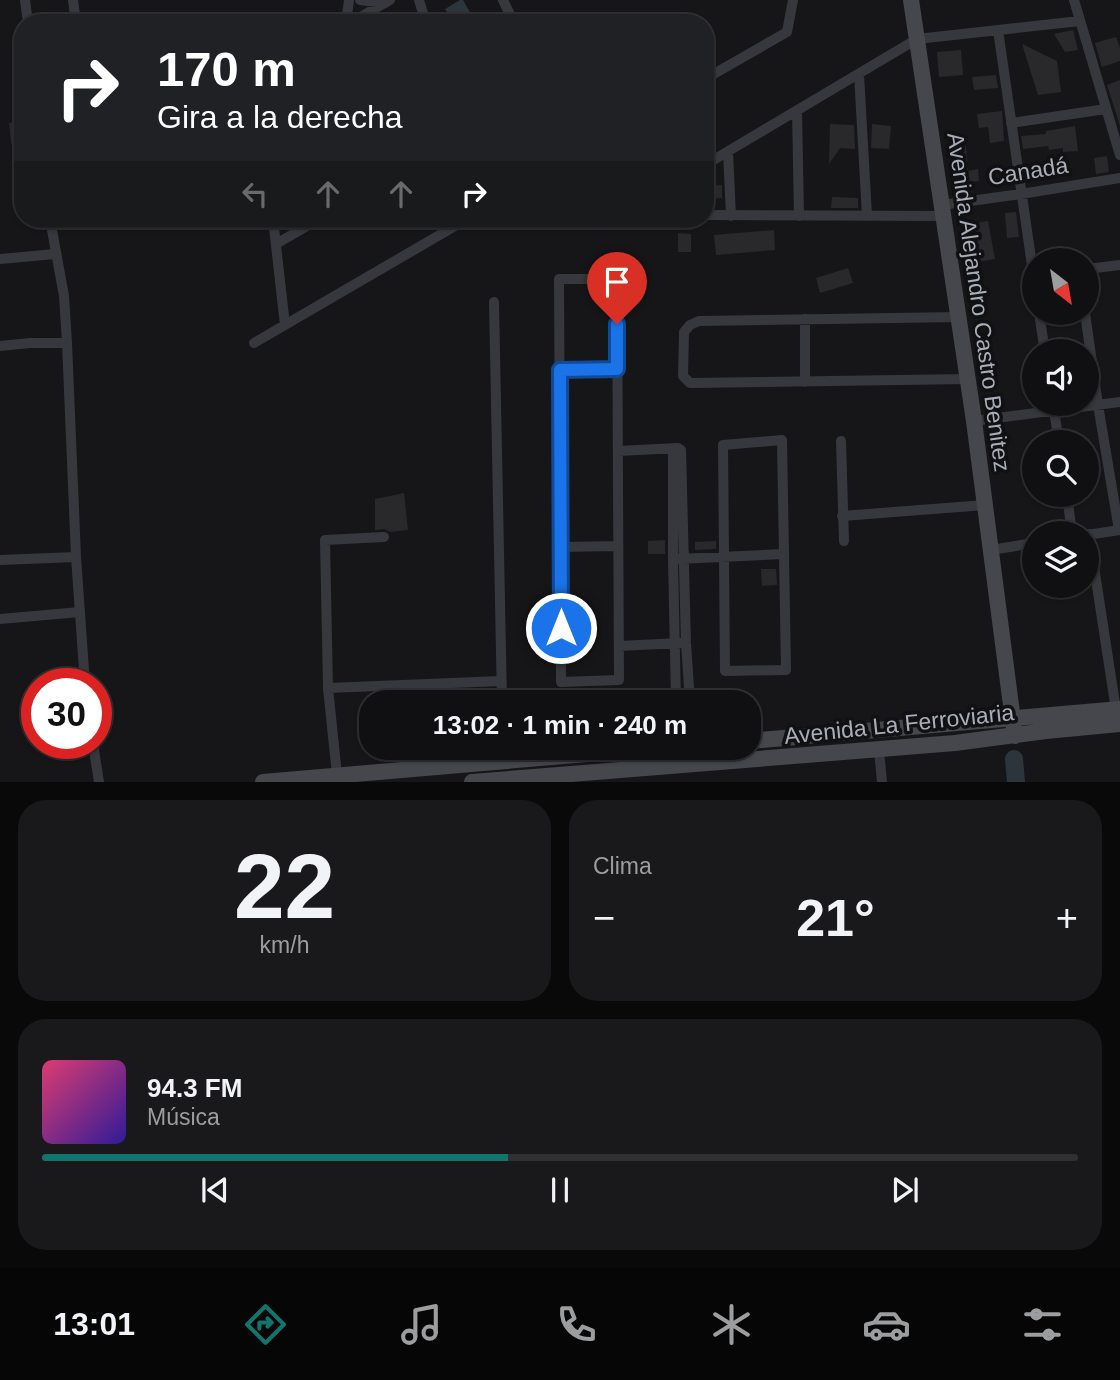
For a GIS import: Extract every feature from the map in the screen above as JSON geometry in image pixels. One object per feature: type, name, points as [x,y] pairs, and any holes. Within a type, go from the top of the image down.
[{"type":"main road","name":"Avenida Alejandro Castro Benitez","points":[[911,0],[974,421],[1016,736]]},
{"type":"main road","name":"Avenida La Ferroviaria","points":[[761,740],[1013,718],[1119,714]]},
{"type":"main road","name":"Avenida La Ferroviaria","points":[[472,782],[979,741],[1119,714]]},
{"type":"main road","points":[[263,782],[330,777],[457,760]]},
{"type":"street","points":[[360,0],[387,2]]},
{"type":"street","points":[[714,73],[787,32],[793,0]]},
{"type":"street","points":[[1074,0],[1120,155]]},
{"type":"street","points":[[365,14],[387,2]]},
{"type":"street","points":[[714,160],[917,39],[1080,21]]},
{"type":"street","points":[[998,30],[1029,248]]},
{"type":"street","points":[[859,74],[867,216]]},
{"type":"street","points":[[1011,123],[1106,109]]},
{"type":"street","points":[[797,110],[799,216]]},
{"type":"street","points":[[728,152],[731,216]]},
{"type":"street","name":"Canadá","points":[[714,215],[867,216],[943,211],[1021,194],[1120,178]]},
{"type":"street","points":[[51,228],[64,296],[84,668]]},
{"type":"street","points":[[274,228],[285,325]]},
{"type":"street","points":[[276,244],[303,228]]},
{"type":"street","points":[[254,343],[452,228]]},
{"type":"street","points":[[0,259],[55,254]]},
{"type":"street","points":[[1099,268],[1120,265]]},
{"type":"street","points":[[559,279],[617,279],[619,680],[561,682],[560,370],[559,279]]},
{"type":"street","points":[[494,302],[501,690]]},
{"type":"street","points":[[959,317],[699,321],[684,332],[683,376],[690,383],[968,379]]},
{"type":"street","points":[[805,319],[805,382]]},
{"type":"street","points":[[0,346],[67,343]]},
{"type":"street","points":[[560,370],[617,369]]},
{"type":"street","points":[[1099,405],[1120,402]]},
{"type":"street","points":[[1099,411],[1120,530],[1099,533]]},
{"type":"street","points":[[974,421],[1022,413]]},
{"type":"street","points":[[782,440],[786,670],[725,671],[723,557],[723,445],[782,440]]},
{"type":"street","points":[[841,441],[844,541]]},
{"type":"street","points":[[673,449],[673,560],[688,690]]},
{"type":"street","points":[[618,452],[681,450],[685,559],[677,690]]},
{"type":"street","points":[[842,516],[985,505]]},
{"type":"street","points":[[330,777],[325,540],[384,537]]},
{"type":"street","points":[[991,551],[1022,545]]},
{"type":"street","points":[[560,547],[618,546]]},
{"type":"street","points":[[673,560],[783,554]]},
{"type":"street","points":[[0,560],[76,557]]},
{"type":"street","points":[[1099,598],[1119,714]]},
{"type":"street","points":[[0,619],[80,612]]},
{"type":"street","points":[[619,646],[681,643]]},
{"type":"street","points":[[328,688],[501,681]]},
{"type":"street","points":[[879,750],[882,782]]},
{"type":"street","points":[[95,759],[99,782]]},
{"type":"shaded area","points":[[463,0],[471,14],[448,14],[445,9]]},
{"type":"building","points":[[1073,30],[1078,50],[1065,52],[1054,34]]},
{"type":"building","points":[[1116,37],[1120,48],[1120,61],[1102,67],[1095,43]]},
{"type":"building","points":[[1022,44],[1057,61],[1061,92],[1038,95]]},
{"type":"building","points":[[961,50],[963,75],[939,77],[937,52]]},
{"type":"building","points":[[996,75],[998,88],[974,90],[972,77]]},
{"type":"building","points":[[1120,80],[1120,126],[1107,85]]},
{"type":"building","points":[[1002,111],[1004,141],[990,143],[988,127],[979,128],[977,114]]},
{"type":"building","points":[[14,122],[14,144],[11,144],[9,123]]},
{"type":"building","points":[[830,124],[854,125],[855,149],[840,148],[829,164]]},
{"type":"building","points":[[872,124],[891,126],[889,149],[871,148]]},
{"type":"building","points":[[1075,126],[1078,151],[1063,152],[1063,148],[1049,150],[1048,146],[1023,149],[1021,136],[1046,134],[1046,131]]},
{"type":"building","points":[[966,146],[968,171],[978,169],[979,181],[970,182],[972,193],[956,195],[953,159],[949,159],[948,148]]},
{"type":"building","points":[[1107,156],[1109,172],[1096,174],[1094,158]]},
{"type":"building","points":[[714,185],[722,185],[722,198],[714,198]]},
{"type":"building","points":[[832,197],[858,198],[858,208],[831,208]]},
{"type":"building","points":[[1016,212],[1019,237],[1007,238],[1005,213]]},
{"type":"building","points":[[988,221],[995,259],[972,263],[965,225]]},
{"type":"building","points":[[774,230],[775,250],[716,255],[714,235]]},
{"type":"building","points":[[678,233],[691,234],[691,252],[678,252]]},
{"type":"building","points":[[848,268],[853,283],[820,293],[816,278]]},
{"type":"building","points":[[404,493],[408,530],[375,530],[375,499]]},
{"type":"building","points":[[665,540],[665,554],[648,554],[648,541]]},
{"type":"building","points":[[716,541],[716,549],[695,550],[695,542]]},
{"type":"building","points":[[761,569],[776,569],[777,585],[762,586]]},
{"type":"waterway","points":[[1014,759],[1016,782]]},
{"type":"route","points":[[561,628],[560,370],[617,369],[617,324]]}]
